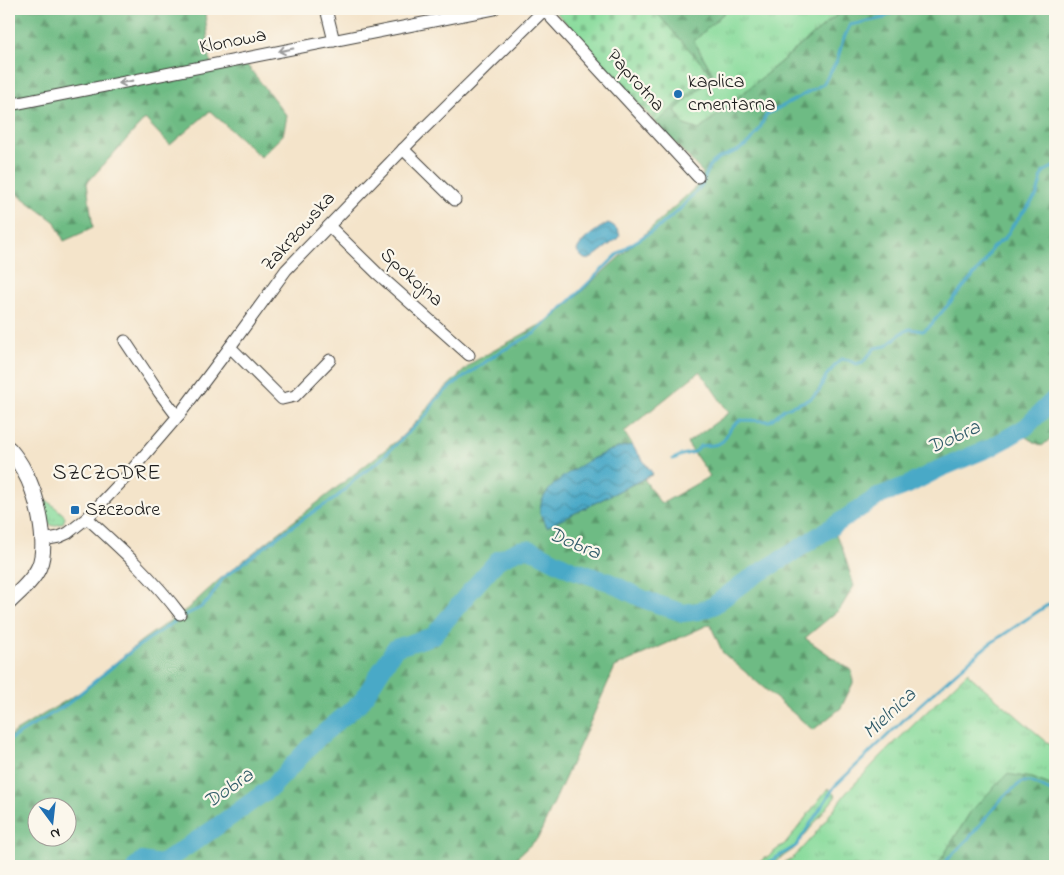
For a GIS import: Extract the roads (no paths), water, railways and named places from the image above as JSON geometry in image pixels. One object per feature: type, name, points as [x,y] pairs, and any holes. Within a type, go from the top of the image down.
[{"type":"street","points":[[326,9],[334,41]]},
{"type":"street","name":"Klonowa","points":[[9,105],[494,9]]},
{"type":"street","name":"Zakrzowska","points":[[43,540],[68,534],[87,518],[124,479],[179,415],[286,270],[539,11]]},
{"type":"street","name":"Paprotna","points":[[539,11],[698,177]]},
{"type":"street","points":[[403,149],[456,200]]},
{"type":"street","name":"Spokojna","points":[[328,226],[378,274],[469,355]]},
{"type":"street","points":[[125,341],[174,412],[179,415]]},
{"type":"street","points":[[230,347],[282,399],[295,396],[330,360]]},
{"type":"street","points":[[9,449],[22,466],[28,479],[36,501],[43,540],[40,566],[36,574],[9,602]]},
{"type":"street","points":[[87,518],[134,561],[180,614]]},
{"type":"water","points":[[608,223],[616,228],[620,235],[592,258],[583,258],[577,251],[581,243]]},
{"type":"water","points":[[632,445],[653,474],[547,527],[540,511],[542,500],[557,482],[579,466],[600,455]]},
{"type":"waterway","points":[[185,615],[200,608],[209,600],[223,578],[283,533],[333,500],[356,478],[379,461],[429,412],[435,401],[450,387],[498,353],[535,333],[617,255],[659,227],[681,208],[702,185],[710,165],[719,158],[737,151],[749,143],[759,130],[766,115],[823,84],[837,61],[850,25],[884,18],[897,9]]},
{"type":"waterway","points":[[673,459],[694,452],[700,446],[718,444],[723,441],[731,428],[740,420],[770,421],[784,409],[810,399],[819,391],[826,376],[841,359],[856,364],[863,362],[875,348],[886,346],[903,332],[910,329],[923,331],[929,327],[985,262],[992,248],[1005,238],[1037,195],[1043,172],[1055,166]]},
{"type":"waterway","name":"Dobra","points":[[136,866],[141,861],[161,864],[272,787],[319,737],[361,702],[395,648],[433,636],[498,560],[519,550],[528,549],[570,569],[609,582],[643,599],[683,613],[699,611],[713,606],[743,583],[879,496],[992,447],[1026,427],[1055,398]]},
{"type":"waterway","name":"Mielnica","points":[[762,866],[796,846],[835,786],[914,710],[988,645],[1055,600]]},
{"type":"waterway","points":[[9,740],[66,705],[134,649],[180,618]]},
{"type":"waterway","points":[[944,866],[946,861],[969,838],[1004,796],[1022,782],[1031,782],[1055,793]]},
{"type":"place","name":"kaplica cmentarna","points":[[678,94]]},
{"type":"place","name":"Szczodre","points":[[75,510]]},
{"type":"district","name":"SZCZODRE","points":[[107,474]]}]
